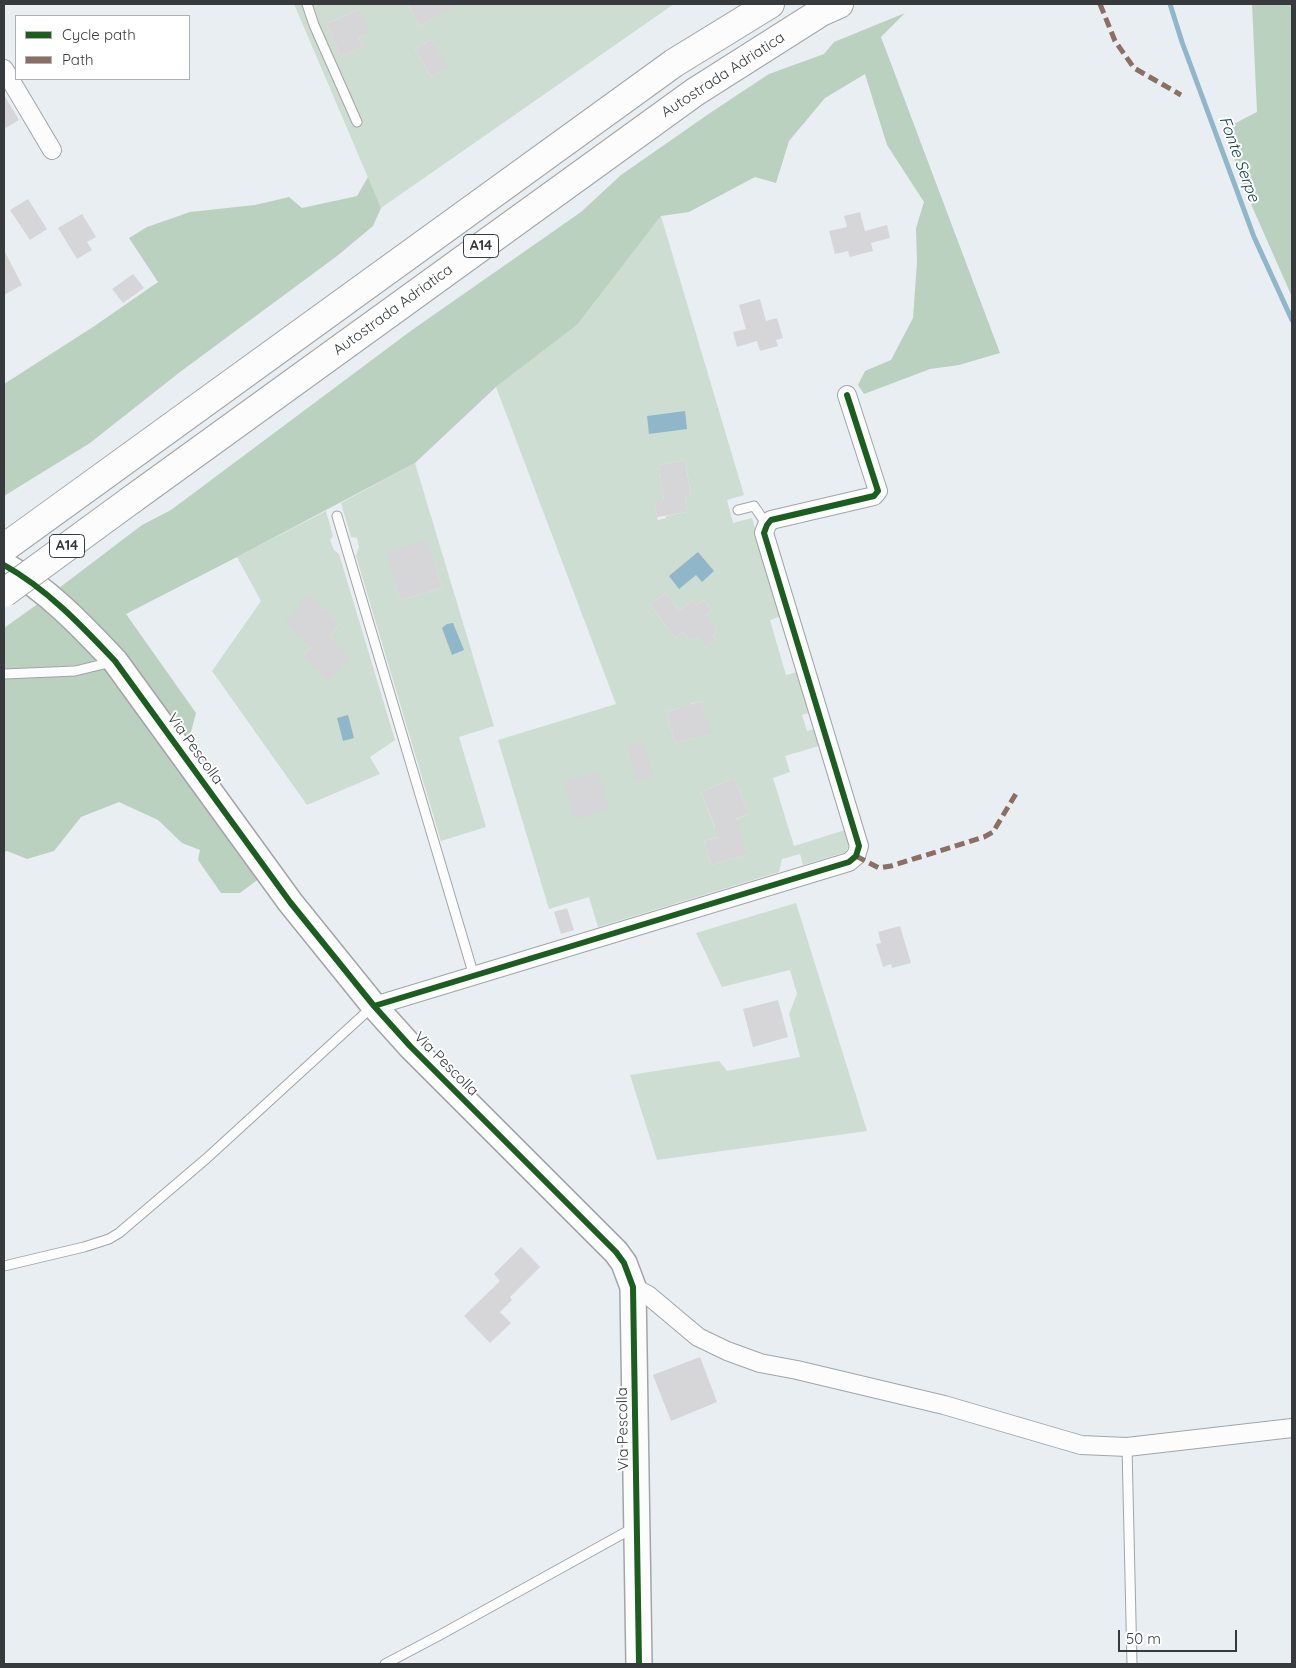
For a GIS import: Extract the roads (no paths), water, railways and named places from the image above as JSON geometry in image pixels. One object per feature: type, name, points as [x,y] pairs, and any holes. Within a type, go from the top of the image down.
[{"type":"highway","name":"A14","points":[[4,548],[666,69],[770,4]]},
{"type":"highway","name":"Autostrada Adriatica","points":[[4,593],[695,92],[821,12],[839,4]]},
{"type":"street","points":[[4,69],[52,150]]},
{"type":"street","points":[[374,1006],[849,862],[856,856],[859,846],[764,533],[766,526],[772,520],[874,496],[878,490],[848,395]]},
{"type":"street","name":"Via Pescolla","points":[[4,565],[49,596],[82,626],[115,661],[290,902],[374,1006],[410,1046],[616,1252],[624,1263],[634,1287],[639,1664]]},
{"type":"street","points":[[634,1287],[648,1295],[698,1337],[760,1364],[797,1370],[944,1405],[1081,1445],[1127,1447],[1292,1428]]},
{"type":"lane","points":[[307,4],[314,25],[357,122]]},
{"type":"lane","points":[[738,510],[754,506],[766,526]]},
{"type":"lane","points":[[336,516],[474,976]]},
{"type":"lane","points":[[4,674],[75,671],[115,661]]},
{"type":"lane","points":[[4,1266],[109,1240],[119,1233],[208,1158],[374,1006]]},
{"type":"lane","points":[[1127,1447],[1132,1664]]},
{"type":"lane","points":[[385,1664],[440,1636],[637,1525]]},
{"type":"water","points":[[685,411],[687,429],[649,434],[647,416]]},
{"type":"water","points":[[698,552],[714,571],[702,582],[696,575],[679,589],[669,576]]},
{"type":"water","points":[[453,623],[464,650],[452,655],[442,628],[447,624]]},
{"type":"water","points":[[348,715],[354,738],[343,741],[337,718]]},
{"type":"waterway","name":"Fonte Serpe","points":[[1170,4],[1182,42],[1254,237],[1292,320]]}]
